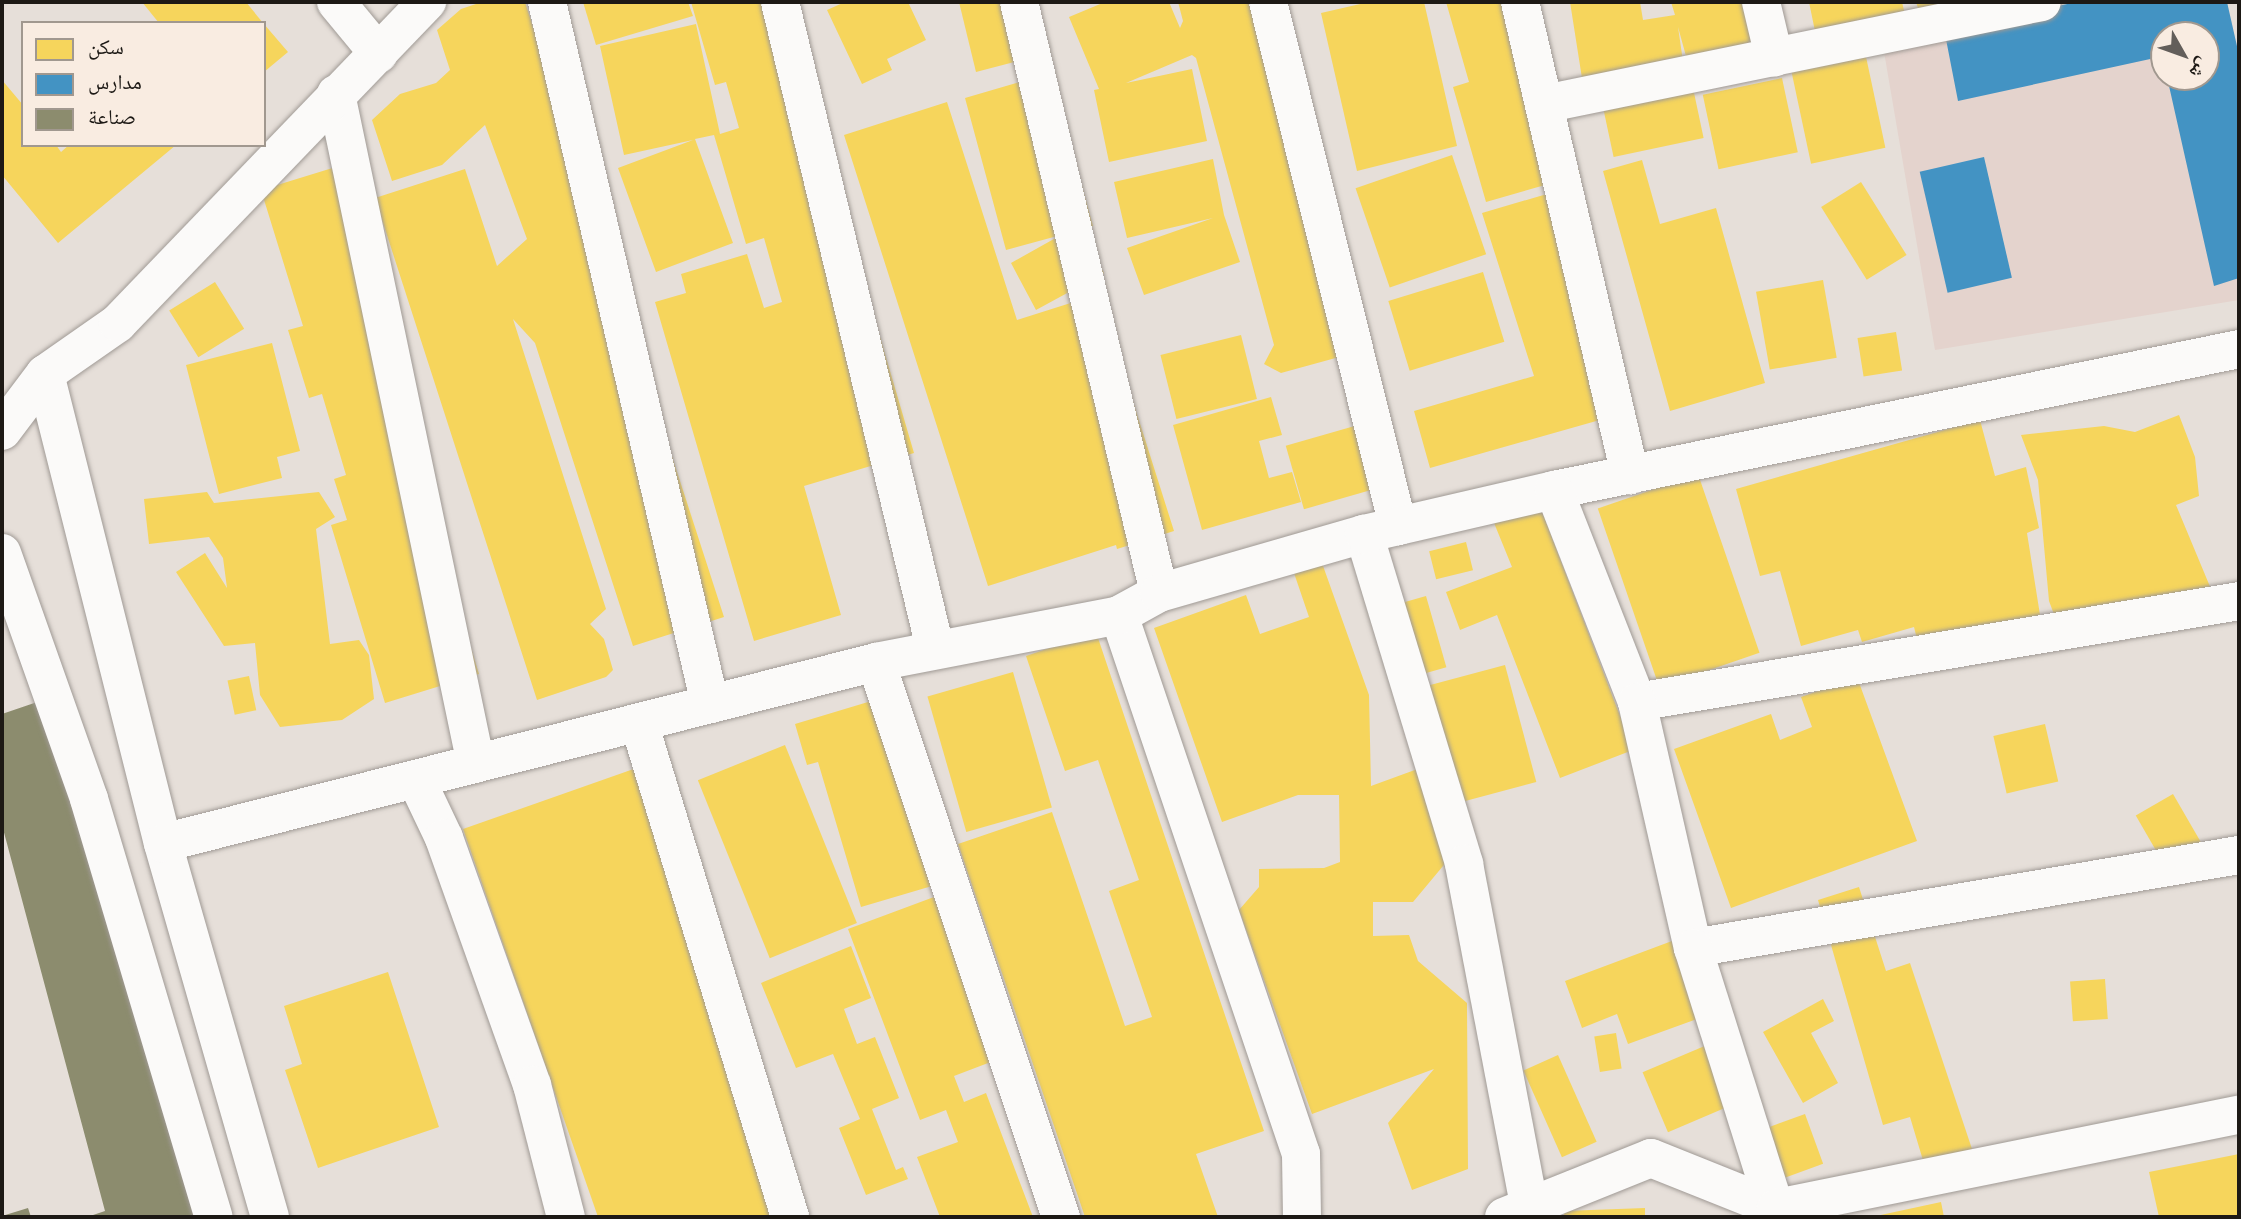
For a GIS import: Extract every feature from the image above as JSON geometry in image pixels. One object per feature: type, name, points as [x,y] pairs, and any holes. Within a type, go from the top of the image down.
[{"type":"street","points":[[336,2],[379,54]]},
{"type":"street","points":[[2,431],[45,374],[118,323],[427,2]]},
{"type":"street","points":[[547,2],[710,704]]},
{"type":"street","points":[[780,2],[935,649]]},
{"type":"street","points":[[1019,2],[1160,593]]},
{"type":"street","points":[[1268,2],[1381,530],[1464,864],[1517,1213],[1651,1158],[1777,1213],[2239,1115]]},
{"type":"street","points":[[1520,2],[1630,475]]},
{"type":"street","points":[[1761,2],[1774,57]]},
{"type":"street","points":[[1544,104],[2017,4]]},
{"type":"street","points":[[336,94],[477,764]]},
{"type":"street","points":[[163,843],[876,662],[1119,615],[1160,593],[1381,530],[1554,491],[2239,349]]},
{"type":"street","points":[[45,374],[163,843],[270,1217]]},
{"type":"street","points":[[1554,491],[1637,702],[1693,948],[1777,1213]]},
{"type":"street","points":[[2,553],[89,799],[214,1217]]},
{"type":"street","points":[[1637,702],[2239,601]]},
{"type":"street","points":[[1119,615],[1301,1154],[1302,1217]]},
{"type":"street","points":[[876,662],[1061,1217]]},
{"type":"street","points":[[639,723],[790,1217]]},
{"type":"street","points":[[416,779],[444,838],[532,1085],[566,1217]]},
{"type":"street","points":[[1693,948],[2239,855]]},
{"type":"shaded area","points":[[2077,2],[2227,2],[2239,55],[2239,300],[1935,350],[1883,46]]},
{"type":"building: سكن","points":[[142,2],[246,2],[261,21],[157,21]]},
{"type":"building: سكن","points":[[482,2],[525,2],[724,617],[633,646],[535,343],[513,319],[606,609],[590,624],[604,639],[613,670],[606,677],[537,700],[375,198],[465,169],[497,266],[527,239],[485,125],[442,165],[392,181],[372,120],[400,94],[436,83],[450,70],[437,30],[461,9]]},
{"type":"building: سكن","points":[[583,2],[688,2],[693,16],[596,45]]},
{"type":"building: سكن","points":[[691,2],[782,2],[914,453],[804,486],[841,615],[754,641],[655,302],[686,293],[681,274],[747,254],[764,308],[782,302],[764,238],[746,244],[714,135],[695,139],[733,243],[656,272],[618,168],[693,140],[624,155],[600,46],[696,24],[720,134],[739,128],[726,82],[715,85]]},
{"type":"building: سكن","points":[[845,2],[908,2],[926,40],[887,59],[892,70],[862,84],[827,10]]},
{"type":"building: سكن","points":[[959,2],[1032,2],[1045,54],[976,72]]},
{"type":"building: سكن","points":[[1105,2],[1169,2],[1180,28],[1183,21],[1178,2],[1277,2],[1372,348],[1281,373],[1264,364],[1274,345],[1196,58],[1192,55],[1126,83],[1192,69],[1207,141],[1109,162],[1094,90],[1099,89],[1069,17]]},
{"type":"building: سكن","points":[[1369,2],[1424,2],[1457,146],[1357,171],[1321,13]]},
{"type":"building: سكن","points":[[1446,2],[1530,2],[1580,175],[1486,202],[1453,87],[1469,82]]},
{"type":"building: سكن","points":[[1570,2],[1640,2],[1643,20],[1675,15],[1671,2],[1773,2],[1784,41],[1689,67],[1678,27],[1685,75],[1584,91]]},
{"type":"building: سكن","points":[[1809,2],[1902,2],[1906,19],[1816,36]]},
{"type":"building: سكن","points":[[1916,2],[1974,2],[1922,20]]},
{"type":"building: سكن","points":[[266,26],[288,52],[266,70]]},
{"type":"building: سكن","points":[[1865,52],[1885,148],[1811,164],[1791,68]]},
{"type":"building: سكن","points":[[1050,70],[1093,226],[1081,230],[1104,273],[1036,310],[1011,263],[1061,235],[1006,250],[965,98],[1027,80]]},
{"type":"building: سكن","points":[[1782,78],[1798,152],[1719,169],[1703,95]]},
{"type":"building: سكن","points":[[2,80],[21,103],[21,147],[57,147],[61,152],[67,147],[174,147],[58,243],[2,175]]},
{"type":"building: سكن","points":[[1693,88],[1704,138],[1614,157],[1603,107]]},
{"type":"building: سكن","points":[[947,102],[1017,320],[1099,294],[1174,531],[1117,549],[1116,545],[988,586],[844,135]]},
{"type":"building: سكن","points":[[1452,155],[1486,254],[1390,287],[1356,188]]},
{"type":"building: سكن","points":[[1213,159],[1224,215],[1240,262],[1144,295],[1127,248],[1213,218],[1127,238],[1114,182]]},
{"type":"building: سكن","points":[[1642,160],[1660,224],[1716,208],[1765,383],[1670,411],[1603,171]]},
{"type":"building: سكن","points":[[339,166],[405,433],[479,674],[385,703],[331,525],[347,520],[334,479],[346,475],[322,394],[309,398],[288,330],[303,326],[261,190]]},
{"type":"building: سكن","points":[[1861,182],[1907,255],[1867,280],[1821,207]]},
{"type":"building: سكن","points":[[1564,189],[1628,412],[1430,468],[1414,411],[1534,376],[1482,213]]},
{"type":"building: سكن","points":[[1483,272],[1504,342],[1410,371],[1388,301]]},
{"type":"building: سكن","points":[[1823,280],[1837,358],[1770,370],[1756,292]]},
{"type":"building: سكن","points":[[215,282],[244,329],[198,357],[169,311]]},
{"type":"building: سكن","points":[[1896,332],[1902,371],[1864,377],[1857,338]]},
{"type":"building: سكن","points":[[1241,335],[1257,399],[1176,419],[1160,355]]},
{"type":"building: سكن","points":[[272,343],[300,451],[277,457],[282,478],[219,494],[186,365]]},
{"type":"building: سكن","points":[[1271,397],[1282,435],[1259,441],[1269,478],[1292,472],[1301,502],[1202,530],[1173,425]]},
{"type":"building: سكن","points":[[2179,415],[2195,457],[2199,496],[2176,505],[2216,601],[2058,625],[2049,601],[2038,480],[2021,435],[2104,426],[2135,432]]},
{"type":"building: سكن","points":[[1379,419],[1397,482],[1304,509],[1286,446]]},
{"type":"building: سكن","points":[[1980,420],[1995,476],[2026,467],[2039,528],[2027,533],[2040,615],[1918,643],[1914,627],[1862,642],[1858,630],[1801,646],[1780,571],[1760,576],[1736,489]]},
{"type":"building: سكن","points":[[1698,474],[1760,653],[1659,687],[1598,509]]},
{"type":"building: سكن","points":[[207,492],[214,503],[319,492],[335,517],[316,529],[330,644],[359,640],[369,655],[374,699],[342,720],[280,727],[260,695],[255,643],[224,646],[176,572],[205,553],[227,588],[223,558],[209,537],[149,544],[144,499]]},
{"type":"building: سكن","points":[[1538,501],[1633,750],[1560,778],[1497,615],[1460,630],[1446,592],[1512,567],[1492,518]]},
{"type":"building: سكن","points":[[1466,542],[1473,570],[1436,579],[1429,551]]},
{"type":"building: سكن","points":[[1322,563],[1369,695],[1371,786],[1423,767],[1453,854],[1413,902],[1373,902],[1373,936],[1409,935],[1418,961],[1467,1003],[1468,1169],[1412,1190],[1388,1123],[1434,1069],[1312,1114],[1239,910],[1259,887],[1259,869],[1324,868],[1340,862],[1339,795],[1298,795],[1222,822],[1154,628],[1246,595],[1260,634],[1309,617],[1294,573]]},
{"type":"building: سكن","points":[[1426,596],[1446,667],[1417,676],[1396,605]]},
{"type":"building: سكن","points":[[1096,632],[1264,1131],[1196,1154],[1218,1217],[1085,1217],[958,844],[1052,812],[1125,1026],[1152,1017],[1109,891],[1139,880],[1098,760],[1065,771],[1026,656]]},
{"type":"building: سكن","points":[[1505,665],[1536,782],[1451,805],[1420,688]]},
{"type":"building: سكن","points":[[1013,672],[1052,808],[966,832],[927,697]]},
{"type":"building: سكن","points":[[249,676],[256,710],[235,715],[227,681]]},
{"type":"building: سكن","points":[[1857,677],[1917,841],[1731,908],[1674,749],[1771,714],[1780,740],[1812,727],[1801,697]]},
{"type":"building: سكن","points":[[878,699],[932,886],[861,907],[818,762],[807,765],[795,724]]},
{"type":"building: سكن","points":[[2045,724],[2058,781],[2007,793],[1993,736]]},
{"type":"building: سكن","points":[[785,745],[857,923],[770,958],[698,780]]},
{"type":"building: سكن","points":[[645,765],[802,1217],[598,1217],[463,829]]},
{"type":"building: سكن","points":[[2173,794],[2208,855],[2171,876],[2136,816]]},
{"type":"building: سكن","points":[[1859,887],[1886,971],[1910,963],[1973,1152],[1925,1167],[1910,1117],[1883,1125],[1818,900]]},
{"type":"building: سكن","points":[[934,897],[996,1060],[954,1076],[964,1102],[986,1093],[1033,1217],[940,1217],[917,1157],[958,1142],[946,1110],[920,1120],[848,929]]},
{"type":"building: سكن","points":[[1680,938],[1708,1015],[1628,1044],[1617,1014],[1582,1028],[1565,981]]},
{"type":"building: سكن","points":[[851,946],[871,998],[844,1009],[857,1044],[875,1037],[899,1098],[872,1109],[896,1170],[903,1167],[908,1179],[866,1195],[839,1128],[860,1119],[833,1054],[796,1068],[761,983]]},
{"type":"building: سكن","points":[[388,972],[439,1127],[318,1168],[285,1070],[302,1064],[284,1006]]},
{"type":"building: سكن","points":[[2105,979],[2108,1019],[2073,1021],[2070,981]]},
{"type":"building: سكن","points":[[1823,999],[1834,1021],[1811,1033],[1838,1083],[1803,1103],[1763,1032]]},
{"type":"building: سكن","points":[[1616,1033],[1622,1069],[1600,1072],[1594,1036]]},
{"type":"building: سكن","points":[[1707,1045],[1732,1105],[1668,1132],[1643,1072]]},
{"type":"building: سكن","points":[[1558,1055],[1597,1142],[1562,1157],[1523,1070]]},
{"type":"building: سكن","points":[[1805,1114],[1823,1164],[1786,1177],[1767,1128]]},
{"type":"building: سكن","points":[[2239,1154],[2239,1217],[2159,1217],[2149,1172]]},
{"type":"building: سكن","points":[[1941,1202],[1944,1217],[1876,1216]]},
{"type":"building: سكن","points":[[1645,1208],[1645,1217],[1564,1217],[1564,1211]]},
{"type":"building: مدارس","points":[[2077,2],[2227,2],[2239,55],[2239,278],[2214,286],[2170,91],[2220,91],[2220,21],[2150,21],[2150,59],[1958,101],[1944,29]]},
{"type":"building: مدارس","points":[[1984,157],[2012,278],[1948,293],[1920,172]]},
{"type":"building: صناعة","points":[[46,699],[197,1217],[87,1217],[105,1211],[2,825],[2,714]]},
{"type":"building: صناعة","points":[[28,1208],[31,1217],[2,1217],[2,1216]]}]
